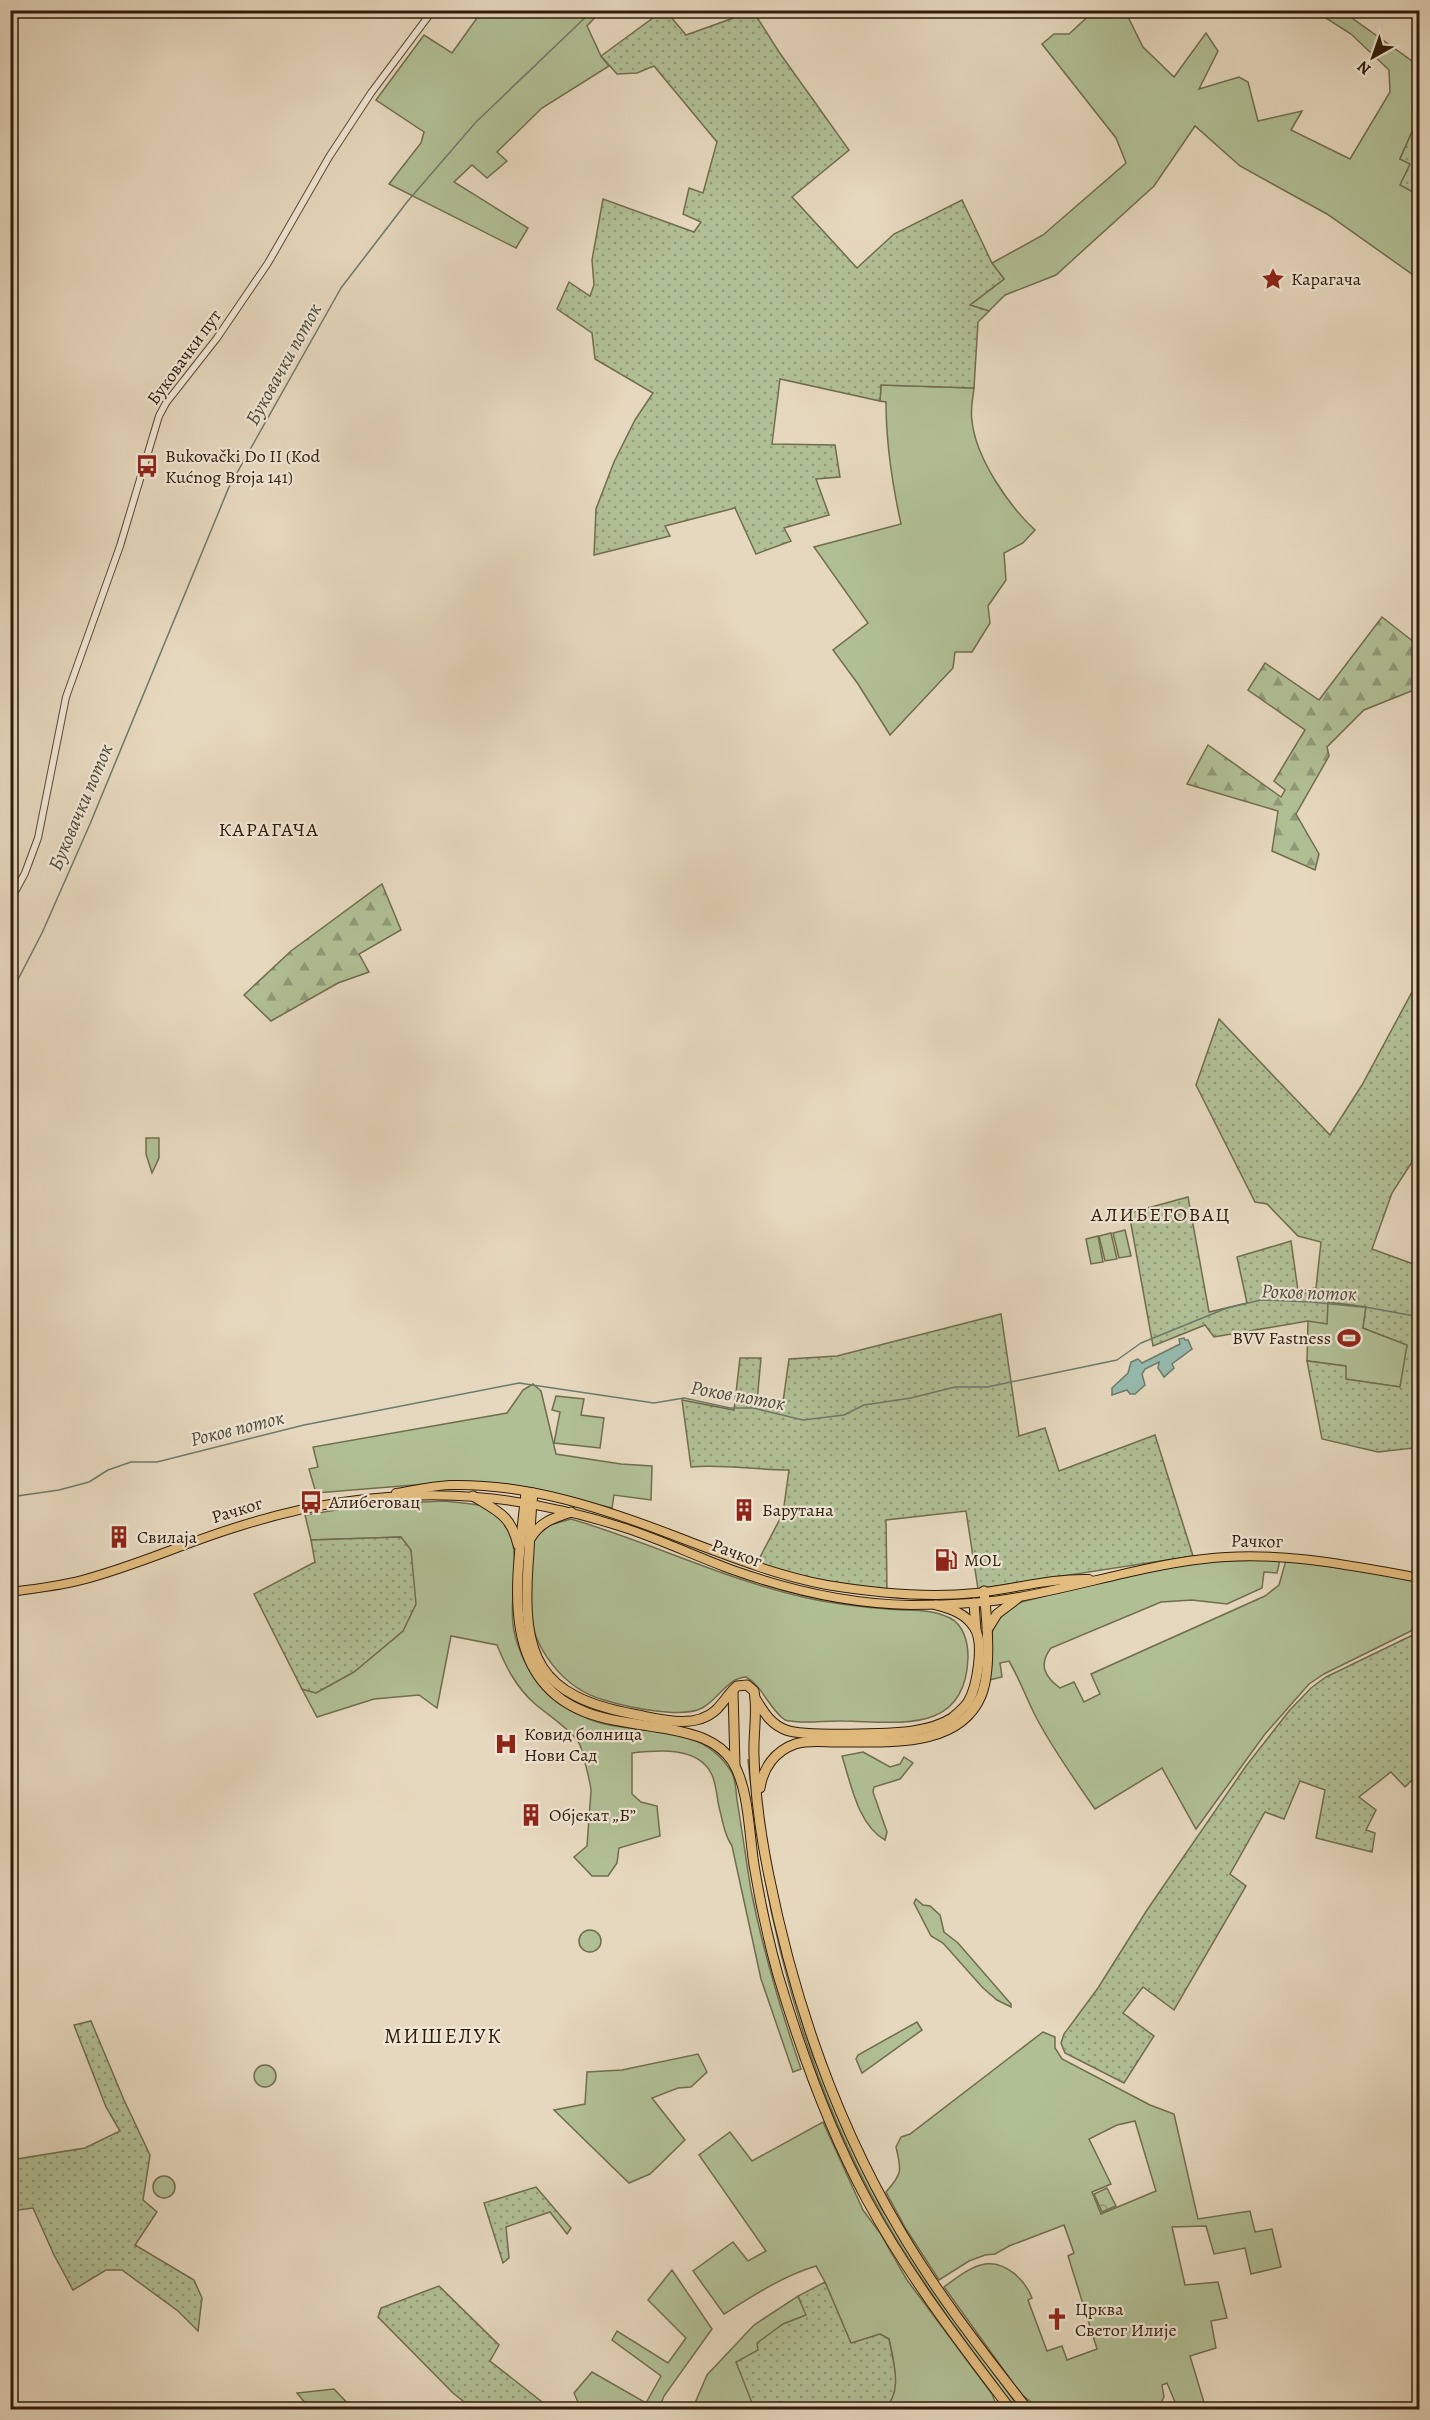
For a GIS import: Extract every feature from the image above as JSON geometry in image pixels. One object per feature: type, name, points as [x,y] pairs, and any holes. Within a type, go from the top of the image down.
[{"type":"highway","points":[[473,1496],[493,1506],[505,1517],[515,1533],[520,1552]]},
{"type":"highway","points":[[529,1498],[530,1539],[526,1598],[528,1632],[534,1650],[543,1667],[567,1691],[606,1709],[690,1722],[712,1713],[739,1685],[747,1685],[752,1689],[767,1718],[787,1731],[806,1734],[913,1731],[942,1724],[964,1707],[975,1686],[979,1649],[974,1603]]},
{"type":"highway","points":[[529,1498],[520,1552],[517,1603],[520,1632],[530,1662],[547,1686],[569,1704],[592,1714],[702,1737],[723,1750],[735,1766]]},
{"type":"highway","points":[[530,1539],[543,1523],[571,1512]]},
{"type":"highway","points":[[758,1802],[762,1775],[768,1766],[778,1753],[798,1743],[917,1739],[949,1730],[964,1720],[978,1702],[986,1676],[987,1630],[984,1591]]},
{"type":"highway","points":[[987,1630],[997,1614],[1018,1598]]},
{"type":"highway","points":[[936,1605],[956,1611],[970,1621],[976,1630]]},
{"type":"highway","points":[[733,1690],[735,1766],[743,1792],[757,1888],[774,1962],[825,2110],[871,2206],[920,2287],[1011,2409]]},
{"type":"highway","points":[[754,1696],[754,1755],[758,1802],[770,1878],[802,2008],[849,2132],[882,2199],[931,2279],[1009,2387],[1028,2409]]},
{"type":"highway","points":[[991,2383],[1006,2409]]},
{"type":"highway","points":[[1009,2387],[1035,2409]]},
{"type":"main road","name":"Рачког","points":[[10,1592],[81,1580],[219,1532],[294,1510],[449,1485],[594,1508],[655,1528],[737,1560],[816,1582],[909,1594],[984,1591],[1072,1578],[1095,1579]]},
{"type":"main road","name":"Рачког","points":[[372,1498],[473,1496],[529,1498],[630,1529],[733,1570],[783,1585],[866,1601],[907,1605],[974,1603],[1018,1598],[1095,1579],[1188,1561],[1252,1556],[1336,1563],[1419,1578]]},
{"type":"street","name":"Буковачки пут","points":[[10,901],[25,873],[38,838],[66,697],[120,546],[150,440],[162,410],[205,354],[276,251],[348,126],[370,93],[433,10]]},
{"type":"green space","points":[[664,10],[686,35],[753,11],[779,52],[849,150],[792,197],[857,268],[894,234],[962,200],[992,263],[1004,279],[970,305],[989,311],[978,322],[974,388],[881,385],[880,401],[780,379],[772,444],[835,445],[840,477],[816,479],[829,515],[784,528],[791,541],[756,554],[735,508],[665,526],[670,536],[594,555],[596,509],[614,462],[635,420],[653,393],[595,359],[592,333],[557,309],[569,282],[590,296],[594,285],[592,260],[603,199],[694,232],[701,222],[683,214],[689,188],[703,193],[717,142],[654,66],[637,73],[617,74],[601,56]]},
{"type":"green space","points":[[482,11],[601,11],[587,26],[601,56],[609,66],[542,108],[497,152],[507,161],[487,178],[472,165],[454,182],[528,228],[516,248],[389,184],[421,143],[424,132],[376,100],[424,35],[452,53]]},
{"type":"green space","points":[[1094,11],[1125,11],[1143,47],[1174,77],[1206,33],[1218,51],[1199,89],[1239,77],[1248,82],[1258,121],[1302,111],[1291,130],[1350,159],[1390,92],[1389,70],[1351,34],[1315,11],[1342,11],[1419,66],[1419,116],[1400,159],[1411,163],[1401,185],[1419,195],[1419,279],[1327,214],[1240,166],[1195,126],[1154,186],[1056,275],[1005,295],[989,311],[970,305],[1004,279],[992,263],[1043,235],[1126,163],[1116,138],[1042,44],[1054,34],[1069,34]]},
{"type":"green space","points":[[1419,116],[1419,195],[1400,185],[1410,164],[1400,159]]},
{"type":"green space","points":[[881,385],[974,388],[971,417],[980,450],[1004,494],[1035,530],[1023,543],[1004,553],[1006,580],[988,606],[990,623],[972,652],[955,652],[953,668],[890,735],[858,684],[833,650],[868,623],[814,547],[901,524],[890,463],[886,402],[880,401]]},
{"type":"green space","points":[[1382,617],[1419,646],[1419,688],[1364,710],[1327,747],[1329,756],[1296,814],[1319,854],[1315,870],[1272,851],[1278,811],[1187,784],[1208,745],[1281,797],[1285,790],[1274,781],[1305,730],[1248,690],[1265,663],[1319,700]]},
{"type":"green space","points":[[382,884],[401,930],[359,954],[369,972],[338,983],[271,1021],[244,995],[291,951]]},
{"type":"green space","points":[[1419,979],[1419,1151],[1392,1193],[1372,1249],[1419,1266],[1419,1492],[1413,1448],[1378,1452],[1322,1439],[1307,1361],[1346,1366],[1346,1379],[1400,1387],[1407,1345],[1363,1328],[1366,1307],[1328,1302],[1327,1324],[1308,1321],[1214,1337],[1205,1325],[1153,1346],[1129,1213],[1188,1197],[1209,1312],[1247,1303],[1237,1257],[1291,1241],[1298,1291],[1316,1288],[1321,1242],[1298,1236],[1267,1204],[1255,1202],[1196,1085],[1219,1019],[1330,1135],[1362,1085]]},
{"type":"green space","points":[[146,1138],[159,1138],[159,1158],[152,1173],[146,1154]]},
{"type":"green space","points":[[1125,1230],[1131,1256],[1119,1258],[1113,1233]]},
{"type":"green space","points":[[1111,1233],[1117,1259],[1105,1261],[1099,1236]]},
{"type":"green space","points":[[1098,1236],[1103,1262],[1091,1264],[1086,1239]]},
{"type":"green space","name":"BVV Fastness","points":[[1327,1302],[1366,1307],[1363,1328],[1408,1345],[1400,1387],[1345,1379],[1345,1366],[1307,1361],[1308,1321]]},
{"type":"green space","points":[[1001,1314],[1019,1436],[1045,1428],[1059,1471],[1155,1435],[1193,1556],[978,1589],[966,1511],[886,1520],[887,1590],[847,1589],[756,1565],[783,1513],[789,1470],[691,1467],[682,1400],[734,1410],[740,1358],[761,1358],[757,1402],[782,1409],[789,1359],[837,1356]]},
{"type":"green space","points":[[533,1384],[541,1391],[556,1454],[621,1464],[652,1466],[651,1500],[614,1495],[612,1508],[532,1489],[451,1482],[316,1493],[309,1469],[318,1467],[313,1447],[507,1413],[523,1390]]},
{"type":"green space","points":[[556,1396],[584,1399],[581,1415],[604,1418],[600,1448],[554,1443],[560,1412],[552,1410]]},
{"type":"green space","points":[[446,1501],[482,1506],[497,1515],[507,1527],[514,1558],[512,1609],[516,1639],[529,1669],[550,1694],[571,1710],[594,1721],[613,1726],[670,1733],[705,1745],[719,1756],[732,1773],[761,1936],[801,2069],[793,2072],[761,1979],[732,1846],[724,1828],[712,1775],[698,1759],[677,1752],[632,1753],[632,1794],[641,1802],[657,1806],[660,1836],[619,1848],[617,1863],[608,1876],[592,1876],[574,1857],[587,1846],[591,1791],[580,1746],[571,1733],[534,1703],[522,1690],[508,1669],[497,1645],[451,1636],[437,1708],[419,1695],[374,1699],[317,1717],[302,1689],[316,1693],[354,1672],[403,1631],[401,1537],[311,1540],[305,1515],[373,1504]]},
{"type":"green space","points":[[571,1519],[747,1581],[807,1598],[837,1604],[927,1611],[950,1618],[959,1625],[967,1646],[968,1657],[964,1682],[956,1700],[942,1712],[926,1719],[907,1722],[785,1720],[774,1710],[757,1686],[746,1677],[733,1681],[708,1704],[693,1711],[668,1712],[640,1709],[589,1695],[576,1687],[552,1665],[536,1637],[530,1606],[532,1554],[535,1538],[544,1528]]},
{"type":"green space","points":[[401,1537],[411,1550],[416,1604],[403,1631],[354,1672],[316,1693],[302,1689],[254,1594],[315,1562],[311,1540]]},
{"type":"green space","points":[[1280,1560],[1277,1573],[1264,1572],[1262,1588],[1227,1604],[1192,1600],[1161,1602],[1051,1648],[1045,1660],[1045,1670],[1050,1679],[1060,1688],[1074,1682],[1084,1702],[1100,1694],[1091,1674],[1265,1596],[1279,1585],[1286,1560],[1419,1580],[1419,1627],[1324,1674],[1309,1684],[1265,1734],[1196,1829],[1162,1768],[1095,1809],[1044,1731],[1009,1661],[1000,1663],[1002,1677],[989,1680],[990,1644],[995,1625],[1009,1609],[1021,1602],[1126,1576],[1206,1561]]},
{"type":"green space","points":[[1419,1632],[1419,1726],[1413,1731],[1419,1744],[1419,1773],[1405,1787],[1391,1772],[1359,1797],[1376,1810],[1366,1830],[1375,1833],[1372,1852],[1316,1838],[1325,1790],[1300,1781],[1284,1819],[1265,1812],[1230,1874],[1246,1886],[1174,2010],[1143,1987],[1123,2013],[1154,2036],[1124,2083],[1065,2053],[1061,2043],[1064,2034],[1098,1988],[1147,1910],[1246,1766],[1289,1711],[1311,1688],[1326,1677]]},
{"type":"green space","points":[[863,1752],[890,1767],[900,1764],[904,1757],[913,1763],[900,1779],[874,1787],[873,1792],[887,1832],[885,1840],[868,1824],[862,1814],[852,1791],[842,1756]]},
{"type":"green space","points":[[748,1760],[751,1760],[791,1985],[813,2056],[881,2208],[942,2303],[1020,2409],[1016,2409],[980,2361],[895,2237],[853,2158],[829,2104],[791,1992],[776,1935],[755,1819]]},
{"type":"green space","points":[[916,1899],[923,1905],[930,1906],[940,1915],[944,1932],[958,1943],[1011,2004],[1011,2007],[997,2000],[983,1988],[943,1943],[931,1936],[914,1903]]},
{"type":"green space","points":[[590,1930],[600,1937],[601,1941],[594,1951],[590,1952],[580,1945],[579,1941],[586,1931]]},
{"type":"green space","points":[[91,2021],[150,2155],[143,2200],[157,2212],[135,2245],[194,2280],[202,2298],[198,2331],[178,2311],[122,2270],[106,2270],[73,2290],[33,2208],[11,2211],[11,2160],[85,2148],[120,2131],[106,2107],[74,2025]]},
{"type":"green space","points":[[917,2022],[922,2030],[862,2073],[856,2059],[858,2055]]},
{"type":"green space","points":[[1043,2032],[1055,2037],[1055,2048],[1062,2059],[1150,2105],[1174,2114],[1198,2219],[1250,2211],[1255,2232],[1272,2229],[1281,2267],[1251,2274],[1245,2248],[1214,2254],[1206,2226],[1172,2227],[1185,2285],[1218,2282],[1227,2318],[1211,2321],[1216,2348],[1190,2356],[1206,2409],[1178,2409],[1167,2383],[1162,2385],[1164,2397],[1158,2409],[1040,2409],[1021,2394],[944,2287],[974,2267],[985,2264],[1000,2266],[1014,2273],[1029,2291],[1032,2298],[1028,2300],[1047,2351],[1062,2346],[1067,2360],[1097,2349],[1068,2256],[1074,2253],[1064,2225],[1009,2246],[995,2254],[969,2261],[939,2280],[906,2229],[886,2192],[899,2172],[896,2147],[901,2137],[910,2134]],"holes":[[[1135,2121],[1156,2191],[1101,2214],[1092,2192],[1111,2184],[1089,2139],[1117,2125]]]},
{"type":"green space","points":[[698,2054],[707,2072],[691,2087],[678,2088],[652,2098],[685,2140],[650,2174],[629,2183],[554,2110],[585,2104],[587,2072],[622,2070]]},
{"type":"green space","points":[[265,2065],[273,2068],[276,2076],[273,2084],[265,2087],[257,2084],[254,2076],[257,2068]]},
{"type":"green space","points":[[823,2122],[863,2210],[880,2233],[907,2280],[992,2394],[998,2409],[884,2409],[890,2402],[895,2385],[889,2339],[880,2334],[851,2344],[816,2266],[780,2281],[724,2314],[693,2271],[733,2242],[748,2261],[766,2251],[699,2155],[730,2132],[752,2161]]},
{"type":"green space","points":[[164,2176],[172,2179],[175,2187],[172,2195],[164,2198],[156,2195],[153,2187],[156,2179]]},
{"type":"green space","points":[[536,2187],[571,2228],[567,2234],[550,2212],[506,2227],[509,2258],[503,2263],[484,2203]]},
{"type":"green space","points":[[1107,2188],[1116,2206],[1102,2212],[1094,2194]]},
{"type":"green space","points":[[672,2270],[712,2329],[664,2396],[659,2409],[581,2409],[574,2393],[592,2372],[646,2403],[661,2376],[612,2340],[617,2331],[668,2363],[686,2338],[648,2300]]},
{"type":"green space","points":[[825,2282],[851,2343],[880,2334],[889,2339],[895,2376],[894,2394],[890,2402],[884,2409],[783,2410],[781,2402],[754,2408],[736,2362],[758,2350],[757,2343],[783,2324],[806,2315],[798,2296]]},
{"type":"green space","points":[[439,2286],[499,2345],[490,2361],[551,2409],[473,2409],[453,2393],[378,2317],[381,2308]]},
{"type":"green space","points":[[798,2296],[807,2315],[783,2324],[781,2402],[783,2409],[692,2410],[707,2375],[754,2325]]},
{"type":"green space","points":[[334,2389],[353,2409],[310,2409],[297,2393]]},
{"type":"water","points":[[1179,1339],[1188,1340],[1192,1349],[1172,1364],[1174,1368],[1164,1377],[1158,1368],[1159,1362],[1145,1369],[1142,1374],[1145,1385],[1135,1394],[1130,1394],[1127,1390],[1112,1395],[1112,1388],[1128,1373],[1131,1362],[1138,1359],[1142,1363],[1180,1344]]},
{"type":"waterway","name":"Буковачки поток","points":[[10,995],[42,933],[90,824],[229,487],[341,288],[407,202],[476,122],[593,10]]},
{"type":"waterway","name":"Роков поток","points":[[10,1497],[59,1490],[89,1482],[108,1470],[131,1462],[157,1462],[304,1425],[519,1383],[654,1403],[684,1398],[730,1408],[753,1408],[803,1420],[844,1415],[864,1405],[911,1398],[955,1387],[987,1387],[1117,1360],[1141,1343],[1227,1308],[1261,1300],[1371,1308],[1420,1317]]},
{"type":"place","name":"Карагача","points":[[1273,279]]},
{"type":"place","name":"Bukovački Do II (Kod Kućnog Broja 141)","points":[[147,466]]},
{"type":"place","name":"BVV Fastness","points":[[1349,1338]]},
{"type":"place","name":"Алибеговац","points":[[311,1502]]},
{"type":"place","name":"Барутана","points":[[744,1510]]},
{"type":"place","name":"Свилаја","points":[[119,1537]]},
{"type":"place","name":"MOL","points":[[946,1560]]},
{"type":"place","name":"Ковид болница Нови Сад","points":[[506,1744]]},
{"type":"place","name":"Објекат „Б”","points":[[531,1815]]},
{"type":"place","name":"Црква Светог Илије","points":[[1057,2319]]},
{"type":"district","name":"КАРАГАЧА","points":[[269,829]]},
{"type":"district","name":"АЛИБЕГОВАЦ","points":[[1161,1214]]},
{"type":"district","name":"МИШЕЛУК","points":[[443,2036]]}]
